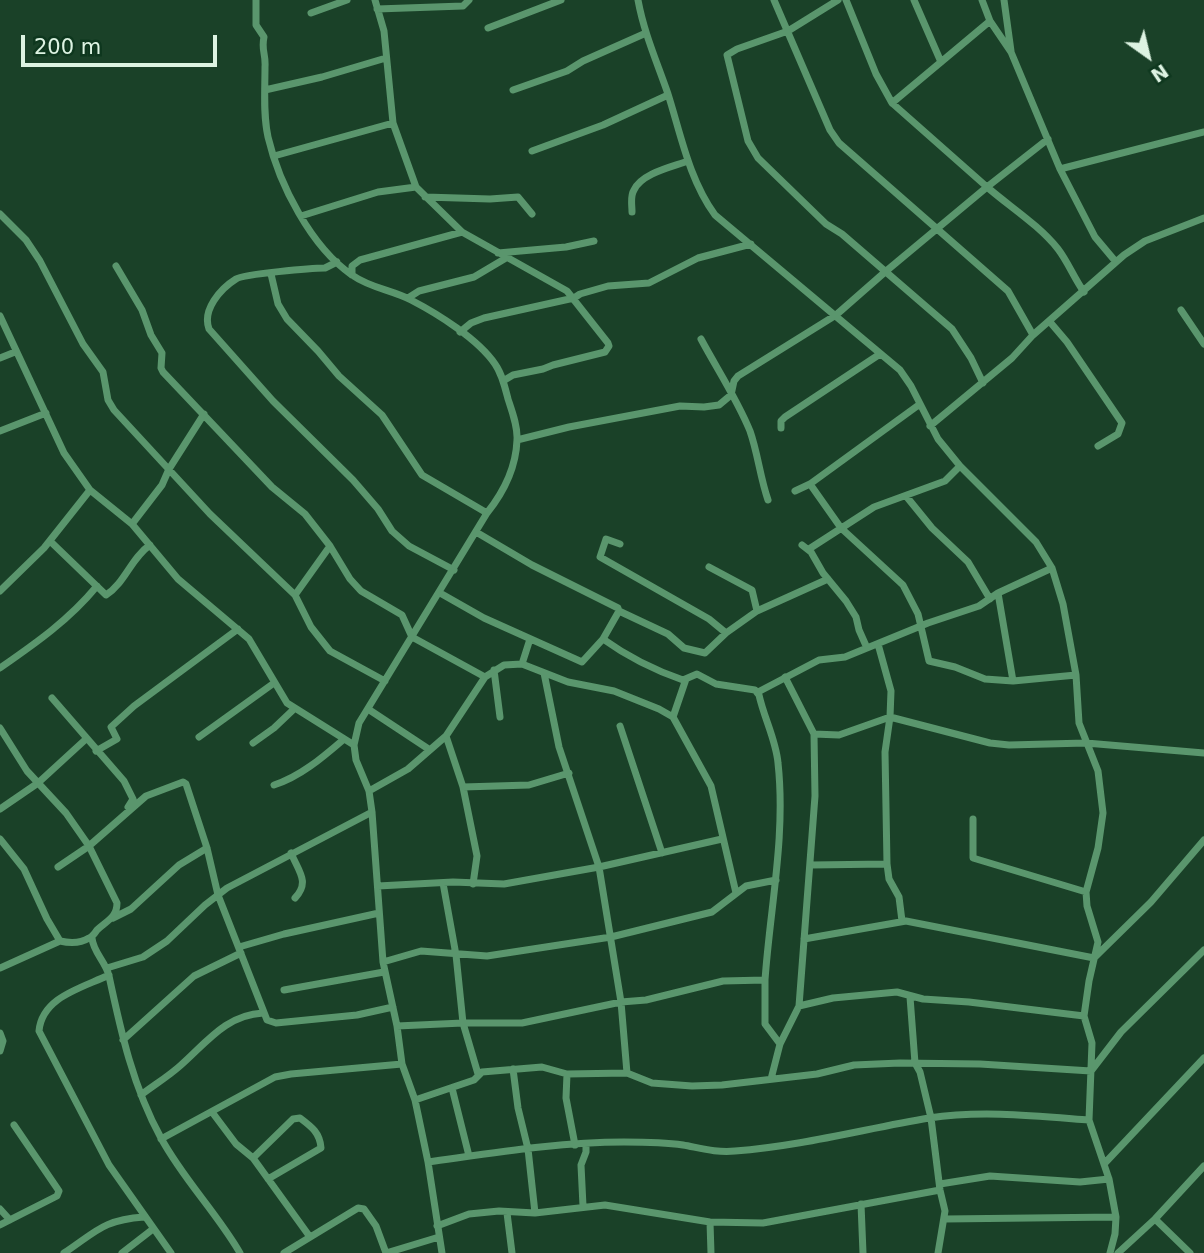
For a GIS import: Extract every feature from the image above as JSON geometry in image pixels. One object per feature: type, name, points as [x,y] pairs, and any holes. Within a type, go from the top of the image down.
[{"type":"street","points":[[257,0],[256,25],[264,37],[261,48],[266,58],[267,135],[290,199],[337,262],[352,275],[381,290],[408,298],[460,331],[490,358],[503,381],[517,440],[502,493],[487,513],[359,723],[354,745],[356,760],[369,791],[372,812],[384,972],[397,1026],[402,1064],[415,1100],[428,1162],[442,1253]]},
{"type":"street","points":[[311,13],[347,0]]},
{"type":"street","points":[[469,0],[463,6],[376,4],[384,31],[393,123],[416,187],[462,232],[567,291],[608,343],[608,350],[598,355],[513,375],[503,381]]},
{"type":"street","points":[[488,28],[561,0]]},
{"type":"street","points":[[638,0],[646,33],[688,161],[707,204],[715,215],[900,370],[930,426],[960,466],[1030,534],[1052,568],[1063,604],[1076,675],[1079,723],[1098,771],[1103,813],[1098,848],[1086,892],[1087,906],[1098,942],[1084,1016],[1092,1043],[1089,1120],[1109,1179],[1116,1216],[1110,1253]]},
{"type":"street","points":[[774,0],[830,130],[839,143],[1008,290],[1033,335]]},
{"type":"street","points":[[838,0],[788,31],[727,55],[748,141],[758,158],[817,215],[952,329],[961,340],[984,383]]},
{"type":"street","points":[[846,0],[876,74],[892,103],[1048,238],[1060,251],[1084,292]]},
{"type":"street","points":[[914,0],[941,62]]},
{"type":"street","points":[[982,0],[999,37],[1011,51]]},
{"type":"street","points":[[1004,0],[1011,51],[1060,169],[1095,237],[1116,262]]},
{"type":"street","points":[[892,103],[990,21]]},
{"type":"street","points":[[513,90],[567,71],[646,33]]},
{"type":"street","points":[[265,90],[386,58]]},
{"type":"street","points":[[532,151],[603,125],[668,95]]},
{"type":"street","points":[[274,156],[393,123]]},
{"type":"street","points":[[1060,169],[1204,132]]},
{"type":"street","points":[[517,440],[680,405],[712,407],[724,403],[731,395],[738,376],[836,315],[935,229],[1048,139]]},
{"type":"street","points":[[632,212],[632,196],[639,183],[651,175],[688,161]]},
{"type":"street","points":[[301,216],[378,192],[416,187]]},
{"type":"street","points":[[424,197],[518,197],[532,214]]},
{"type":"street","points":[[0,214],[26,240],[40,261],[83,344],[103,372],[109,402],[210,514],[295,595],[311,627],[330,651],[385,681]]},
{"type":"street","points":[[930,426],[984,383],[1033,335],[1116,262],[1144,241],[1204,218]]},
{"type":"street","points":[[352,275],[352,266],[360,260],[462,232]]},
{"type":"street","points":[[498,253],[566,247],[594,240]]},
{"type":"street","points":[[460,331],[484,318],[574,298],[608,286],[649,283],[698,258],[751,244]]},
{"type":"street","points":[[408,298],[419,291],[474,277],[506,258]]},
{"type":"street","points":[[337,262],[325,268],[238,278],[218,295],[208,310],[206,321],[209,329],[273,401],[353,480],[378,509],[392,531],[409,546],[454,570]]},
{"type":"street","points":[[116,266],[142,310],[151,335],[162,353],[162,371],[232,447],[272,487],[298,508],[330,546],[361,591],[402,615],[412,637],[485,677]]},
{"type":"street","points":[[271,274],[278,304],[287,319],[339,376],[382,415],[422,475],[487,513]]},
{"type":"street","points":[[1181,310],[1204,344]]},
{"type":"street","points":[[0,316],[69,462],[90,490],[132,524],[178,579],[249,639],[274,683],[294,709],[354,745]]},
{"type":"street","points":[[1050,322],[1067,342],[1122,423],[1118,434],[1098,446]]},
{"type":"street","points":[[701,339],[748,427],[757,451],[762,483],[768,500]]},
{"type":"street","points":[[0,358],[15,352]]},
{"type":"street","points":[[781,428],[780,421],[788,414],[880,354]]},
{"type":"street","points":[[795,491],[810,484],[920,404]]},
{"type":"street","points":[[0,431],[46,413]]},
{"type":"street","points":[[132,524],[162,485],[169,469],[204,414]]},
{"type":"street","points":[[867,648],[856,617],[805,547],[874,507],[946,481],[960,466]]},
{"type":"street","points":[[810,484],[841,528],[903,585],[918,614],[927,658],[932,663],[955,667],[985,679],[1013,681],[1076,675]]},
{"type":"street","points":[[0,591],[38,555],[90,490]]},
{"type":"street","points":[[906,496],[932,528],[968,562],[990,599]]},
{"type":"street","points":[[476,531],[532,565],[668,634],[690,651],[705,653],[726,633],[757,611],[828,579]]},
{"type":"street","points":[[620,544],[606,539],[600,557],[709,619],[726,633]]},
{"type":"street","points":[[50,541],[105,595],[108,595],[139,554],[150,545]]},
{"type":"street","points":[[295,595],[330,546]]},
{"type":"street","points":[[709,567],[752,590],[757,611]]},
{"type":"street","points":[[603,639],[621,652],[660,671],[686,679],[697,674],[716,684],[758,692],[818,660],[840,659],[920,626],[979,606],[998,593],[1052,568]]},
{"type":"street","points":[[0,668],[48,635],[97,586]]},
{"type":"street","points":[[440,593],[484,618],[582,662],[603,639],[619,611]]},
{"type":"street","points":[[998,593],[1013,681]]},
{"type":"street","points":[[96,751],[117,738],[111,727],[134,706],[238,629]]},
{"type":"street","points":[[522,664],[530,639]]},
{"type":"street","points":[[878,644],[890,683],[890,718],[885,752],[887,864],[889,879],[899,897],[902,921]]},
{"type":"street","points":[[369,791],[408,769],[446,736],[485,677],[504,665],[522,664],[568,682],[614,691],[652,705],[673,717],[711,786],[736,893]]},
{"type":"street","points":[[494,670],[500,717]]},
{"type":"street","points":[[544,673],[552,719],[599,867],[621,1002],[627,1073]]},
{"type":"street","points":[[771,1079],[780,1044],[799,1006],[815,796],[814,734],[785,677]]},
{"type":"street","points":[[673,717],[686,679]]},
{"type":"street","points":[[199,737],[274,683]]},
{"type":"street","points":[[758,692],[778,760],[780,841],[765,980],[765,1024],[780,1044]]},
{"type":"street","points":[[52,698],[126,784],[134,799],[127,811]]},
{"type":"street","points":[[253,743],[274,729],[294,709]]},
{"type":"street","points":[[368,709],[430,750]]},
{"type":"street","points":[[814,734],[839,736],[880,719],[890,718],[1000,744],[1086,743],[1204,752]]},
{"type":"street","points":[[620,726],[662,853]]},
{"type":"street","points":[[0,728],[37,783],[66,813],[89,846],[117,903],[112,919]]},
{"type":"street","points":[[446,736],[463,787],[477,856],[473,884]]},
{"type":"street","points":[[0,809],[37,783],[86,739]]},
{"type":"street","points":[[274,785],[287,781],[325,756],[344,739]]},
{"type":"street","points":[[463,787],[529,785],[569,773]]},
{"type":"street","points":[[58,867],[89,846],[127,811],[156,791],[183,782],[186,784],[207,848],[218,895],[263,1013],[270,1022],[357,1015],[393,1007]]},
{"type":"street","points":[[171,1253],[109,1165],[39,1031],[44,1012],[55,1001],[152,952],[227,888],[372,812]]},
{"type":"street","points":[[973,819],[973,858],[1086,892]]},
{"type":"street","points":[[0,839],[24,869],[60,941]]},
{"type":"street","points":[[378,886],[504,884],[599,867],[722,839]]},
{"type":"street","points":[[1094,958],[1151,902],[1204,840]]},
{"type":"street","points":[[0,968],[60,941],[75,942],[92,938],[112,919],[131,909],[170,872],[207,848]]},
{"type":"street","points":[[291,853],[304,884],[295,898]]},
{"type":"street","points":[[811,864],[887,864]]},
{"type":"street","points":[[383,962],[421,951],[487,956],[611,937],[712,912],[746,886],[776,880]]},
{"type":"street","points":[[443,883],[456,955],[463,1023],[478,1074]]},
{"type":"street","points":[[123,1041],[194,976],[240,950],[284,934],[379,913]]},
{"type":"street","points":[[804,939],[902,921],[1094,958]]},
{"type":"street","points":[[92,938],[92,943],[108,972],[123,1041],[141,1095],[161,1139],[240,1253]]},
{"type":"street","points":[[1091,1072],[1121,1032],[1204,950]]},
{"type":"street","points":[[284,990],[384,972]]},
{"type":"street","points":[[397,1026],[522,1023],[621,1002],[646,1000],[723,981],[765,980]]},
{"type":"street","points":[[799,1006],[833,998],[890,992],[905,993],[911,997],[1084,1016]]},
{"type":"street","points":[[911,997],[915,1063],[920,1072],[931,1118],[945,1219],[938,1253]]},
{"type":"street","points":[[141,1095],[181,1065],[222,1026],[237,1018],[263,1013]]},
{"type":"street","points":[[0,1033],[3,1041],[0,1051]]},
{"type":"street","points":[[1104,1164],[1204,1058]]},
{"type":"street","points":[[415,1100],[474,1080],[482,1072],[542,1067],[567,1074],[627,1073],[652,1083],[672,1086],[722,1085],[817,1074],[855,1065],[915,1063],[1091,1072]]},
{"type":"street","points":[[161,1139],[275,1077],[402,1064]]},
{"type":"street","points":[[513,1069],[518,1108],[528,1149],[535,1213]]},
{"type":"street","points":[[567,1074],[565,1091],[575,1145]]},
{"type":"street","points":[[452,1087],[469,1156]]},
{"type":"street","points":[[212,1112],[236,1143],[253,1158],[310,1237]]},
{"type":"street","points":[[428,1162],[586,1144],[649,1142],[732,1152],[810,1141],[931,1118],[1004,1115],[1089,1120]]},
{"type":"street","points":[[253,1158],[293,1119],[300,1118],[314,1128],[321,1148],[268,1179]]},
{"type":"street","points":[[0,1225],[57,1196],[59,1191],[14,1125]]},
{"type":"street","points":[[583,1206],[580,1165],[586,1152],[586,1144]]},
{"type":"street","points":[[1118,1253],[1155,1219],[1204,1166]]},
{"type":"street","points":[[437,1226],[469,1214],[499,1211],[535,1213],[605,1205],[710,1222],[772,1222],[990,1177],[1080,1182],[1109,1179]]},
{"type":"street","points":[[861,1204],[863,1253]]},
{"type":"street","points":[[284,1253],[358,1208],[364,1209],[376,1226],[386,1253],[439,1237]]},
{"type":"street","points":[[0,1209],[9,1220]]},
{"type":"street","points":[[507,1213],[512,1253]]},
{"type":"street","points":[[945,1219],[1116,1216]]},
{"type":"street","points":[[64,1253],[102,1226],[118,1219],[144,1217]]},
{"type":"street","points":[[1155,1219],[1190,1253]]},
{"type":"street","points":[[710,1222],[711,1253]]},
{"type":"street","points":[[122,1253],[153,1229]]}]
